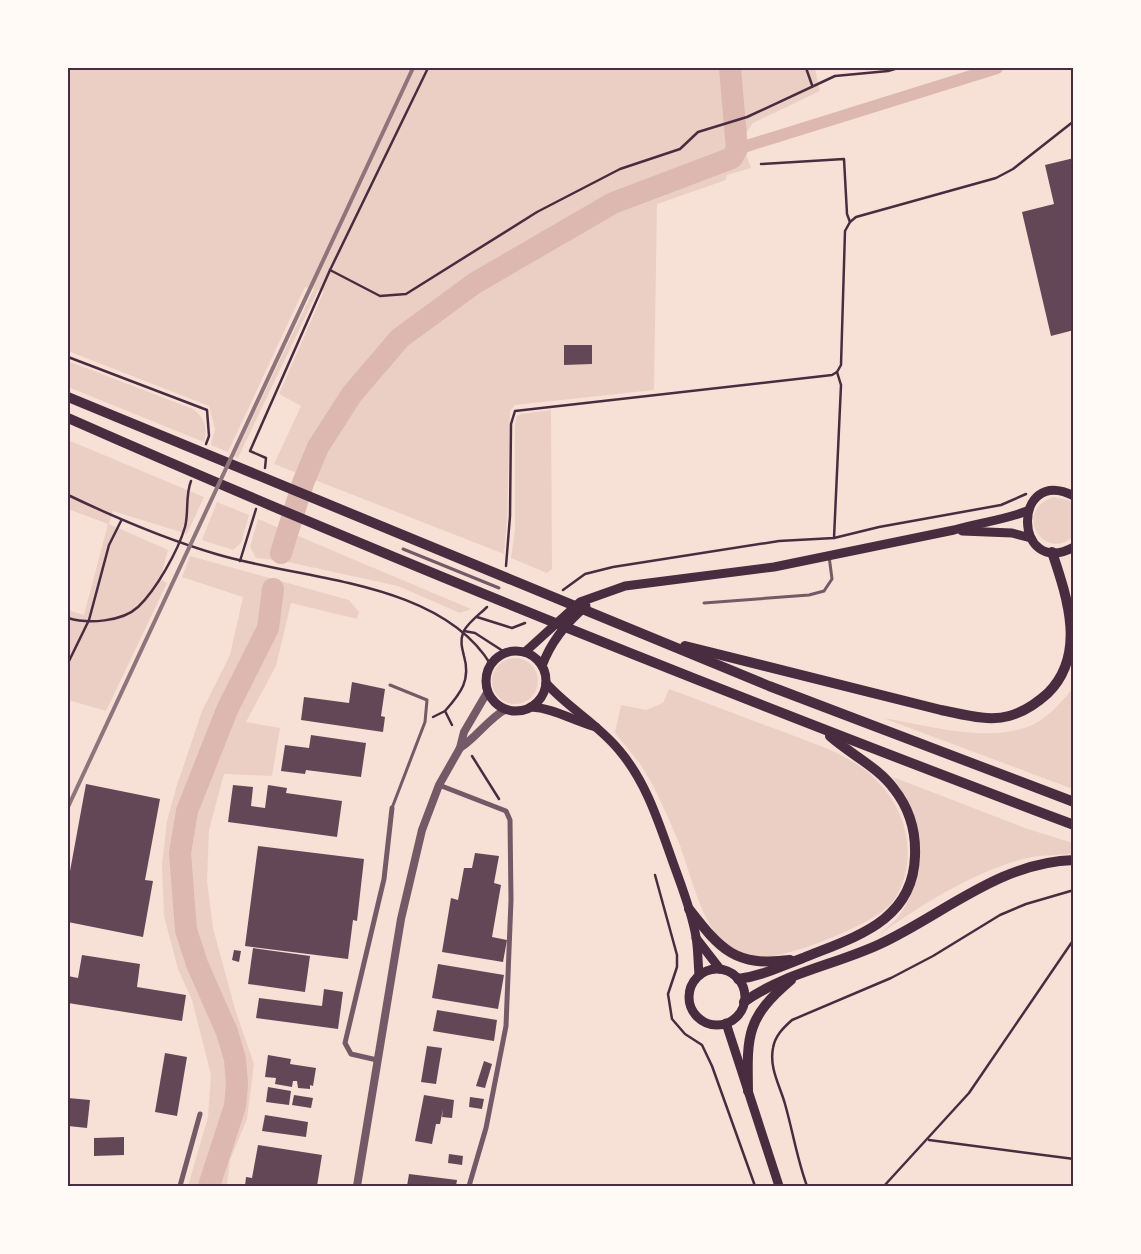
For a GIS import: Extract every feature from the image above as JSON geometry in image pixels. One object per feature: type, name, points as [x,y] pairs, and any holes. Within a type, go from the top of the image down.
[{"type":"highway","points":[[68,397],[185,447],[769,686],[1074,802]]},
{"type":"highway","points":[[68,418],[179,467],[464,586],[826,732],[1074,825]]},
{"type":"highway","points":[[654,639],[772,666],[941,710],[982,717],[1008,716],[1036,704],[1060,681],[1071,645],[1071,616],[1052,552]]},
{"type":"highway","points":[[738,979],[762,975],[848,940],[873,928],[889,916],[903,900],[915,865],[914,830],[906,809],[895,790],[882,775],[845,749],[826,732]]},
{"type":"highway","points":[[744,1002],[772,984],[882,943],[966,894],[1011,873],[1057,860],[1074,860]]},
{"type":"highway","points":[[689,909],[714,940],[728,952],[745,960],[764,962],[801,958]]},
{"type":"highway","points":[[748,1091],[747,1045],[757,1015],[778,991],[791,980],[806,972]]},
{"type":"main road","points":[[1074,496],[1057,491],[1047,492],[1032,503],[1028,512],[1027,530],[1036,545],[1052,552],[1060,552],[1074,547]]},
{"type":"main road","points":[[525,652],[580,602],[625,586],[743,572],[954,530],[982,522],[1010,518],[1028,512]]},
{"type":"main road","points":[[954,530],[1012,533],[1031,538]]},
{"type":"main road","points":[[542,666],[549,646],[565,626],[598,597]]},
{"type":"main road","points":[[531,707],[543,694],[546,683],[542,666],[536,658],[525,652],[506,653],[491,665],[486,682],[492,699],[506,709],[545,708],[576,722],[597,727]]},
{"type":"main road","points":[[546,683],[597,727],[619,750],[645,790],[655,811],[689,909],[696,938],[699,975]]},
{"type":"main road","points":[[696,938],[720,969],[738,979],[744,994],[744,1002],[738,1015],[726,1023],[709,1024],[694,1014],[690,1007],[690,990],[699,975],[709,970],[720,969]]},
{"type":"main road","points":[[726,1023],[778,1186]]},
{"type":"street","points":[[357,1186],[401,919],[422,830],[439,785],[460,748],[464,732],[488,691]]},
{"type":"street","points":[[460,748],[472,740],[496,714],[506,709]]},
{"type":"street","points":[[439,785],[506,811],[510,820],[511,900],[506,1026],[486,1128],[469,1186]]},
{"type":"street","points":[[377,1060],[351,1054],[346,1044],[384,879],[392,808]]},
{"type":"street","points":[[180,1186],[200,1114]]},
{"type":"lane","points":[[403,549],[499,588]]},
{"type":"lane","points":[[704,604],[809,595],[824,591],[832,579],[829,555]]},
{"type":"lane","points":[[390,685],[427,700],[425,722],[392,808]]},
{"type":"path","points":[[265,470],[266,458],[250,451],[330,270],[428,68]]},
{"type":"path","points":[[806,68],[812,85]]},
{"type":"path","points":[[330,270],[380,296],[406,294],[537,212],[620,169],[680,148],[698,132],[747,117],[812,85],[835,76],[888,71],[898,68]]},
{"type":"path","points":[[425,722],[445,711],[461,693],[466,682],[468,669],[461,646],[463,631],[477,617],[499,588],[507,563],[511,424],[515,412],[832,375],[837,372],[841,365],[845,231],[850,222],[856,217],[996,178],[1012,170],[1074,121]]},
{"type":"path","points":[[761,164],[844,159],[847,214],[850,222]]},
{"type":"path","points":[[68,357],[208,410],[209,436],[205,445]]},
{"type":"path","points":[[834,538],[840,385],[837,372]]},
{"type":"path","points":[[68,618],[89,620],[118,618],[138,607],[163,573],[185,527],[187,492],[194,473]]},
{"type":"path","points":[[557,596],[569,584],[585,574],[613,567],[780,541],[834,538],[880,527],[1001,505],[1032,490]]},
{"type":"path","points":[[68,495],[121,521],[216,554],[240,561],[364,586],[395,596],[463,631],[475,633],[506,653]]},
{"type":"path","points":[[240,561],[257,504]]},
{"type":"path","points":[[68,662],[89,620],[109,545],[121,521]]},
{"type":"path","points":[[477,617],[512,628],[532,620]]},
{"type":"path","points":[[463,631],[491,665]]},
{"type":"path","points":[[445,711],[452,725]]},
{"type":"path","points":[[472,756],[506,811]]},
{"type":"path","points":[[655,875],[677,955],[677,967],[668,994],[672,1019],[685,1034],[702,1045],[721,1090],[755,1186]]},
{"type":"path","points":[[807,1186],[772,1064],[773,1047],[780,1031],[792,1020],[891,978],[933,956],[1000,915],[1026,904],[1074,890]]},
{"type":"path","points":[[884,1186],[969,1093],[1074,939]]},
{"type":"path","points":[[928,1140],[1074,1159]]},
{"type":"shaded area","points":[[68,68],[815,68],[820,91],[753,123],[741,140],[751,168],[727,175],[726,180],[657,204],[654,390],[515,405],[510,411],[507,519],[504,554],[274,464],[301,406],[279,394],[324,291],[318,290],[238,458],[234,456],[314,289],[305,287],[228,452],[211,445],[215,429],[209,406],[68,351]]},
{"type":"shaded area","points":[[68,361],[193,409],[203,420],[206,432],[204,442],[68,387]]},
{"type":"shaded area","points":[[551,410],[552,569],[547,573],[511,558],[515,530],[515,424],[517,416]]},
{"type":"shaded area","points":[[68,440],[204,497],[187,534],[113,511],[109,524],[168,550],[160,579],[167,583],[106,711],[68,700],[68,610],[84,615],[108,524],[68,509]]},
{"type":"shaded area","points":[[1053,497],[1068,500],[1073,504],[1073,536],[1063,543],[1053,544],[1044,540],[1037,533],[1034,523],[1034,514],[1040,504]]},
{"type":"shaded area","points":[[217,502],[249,515],[241,543],[233,550],[202,540]]},
{"type":"shaded area","points":[[258,519],[471,609],[460,613],[398,586],[283,561],[256,558],[250,547]]},
{"type":"shaded area","points":[[190,556],[349,600],[359,612],[357,619],[291,603],[276,666],[246,722],[280,728],[272,776],[224,774],[209,830],[207,881],[213,928],[235,1009],[254,1064],[247,1119],[230,1160],[227,1186],[188,1186],[208,1117],[211,1075],[192,1000],[178,969],[164,916],[162,864],[167,821],[176,788],[202,711],[230,655],[243,597],[182,577]]},
{"type":"shaded area","points":[[515,658],[528,662],[534,668],[538,681],[534,694],[528,700],[515,704],[502,700],[496,694],[492,681],[496,668],[502,662]]},
{"type":"shaded area","points":[[1073,688],[1073,789],[883,718],[939,729],[999,733],[1017,730],[1034,724],[1055,708]]},
{"type":"shaded area","points":[[669,689],[828,749],[850,760],[869,773],[888,794],[895,805],[901,817],[907,843],[908,857],[905,876],[898,894],[889,906],[879,914],[847,931],[791,952],[775,956],[758,957],[740,953],[729,947],[710,925],[703,911],[677,838],[655,790],[640,764],[615,733],[621,705],[646,710],[663,703]]},
{"type":"shaded area","points":[[893,777],[1028,829],[1073,843],[1073,854],[1032,857],[992,869],[952,888],[879,935],[899,916],[910,896],[919,862],[919,844],[916,827],[903,793]]},
{"type":"building","points":[[1074,158],[1074,330],[1051,336],[1022,212],[1054,204],[1045,165]]},
{"type":"building","points":[[564,345],[592,345],[592,364],[564,365]]},
{"type":"building","points":[[352,682],[385,689],[381,716],[385,717],[383,732],[301,720],[304,697],[349,703]]},
{"type":"building","points":[[311,735],[366,743],[361,777],[306,770],[305,774],[281,771],[285,745],[309,748]]},
{"type":"building","points":[[86,784],[160,799],[145,880],[153,881],[143,937],[68,922],[68,882]]},
{"type":"building","points":[[233,785],[253,787],[251,806],[265,808],[268,785],[287,788],[286,793],[342,801],[337,837],[228,822]]},
{"type":"building","points":[[258,846],[364,859],[357,921],[353,920],[348,959],[245,946]]},
{"type":"building","points":[[475,853],[499,856],[494,883],[501,885],[492,937],[507,940],[503,962],[442,952],[451,898],[458,900],[464,868],[472,868]]},
{"type":"building","points":[[253,948],[310,956],[305,992],[248,984]]},
{"type":"building","points":[[234,950],[241,951],[239,962],[232,960]]},
{"type":"building","points":[[82,955],[140,964],[137,987],[186,995],[182,1021],[68,1003],[68,976],[78,978]]},
{"type":"building","points":[[438,964],[504,975],[498,1009],[432,998]]},
{"type":"building","points":[[324,989],[343,992],[338,1029],[256,1018],[259,998],[322,1006]]},
{"type":"building","points":[[437,1010],[497,1020],[494,1041],[433,1031]]},
{"type":"building","points":[[427,1046],[442,1048],[436,1084],[421,1082]]},
{"type":"building","points":[[165,1053],[187,1057],[177,1116],[155,1112]]},
{"type":"building","points":[[268,1055],[291,1059],[290,1064],[316,1068],[313,1086],[310,1085],[310,1089],[298,1088],[297,1081],[293,1081],[292,1087],[275,1084],[276,1078],[265,1077]]},
{"type":"building","points":[[484,1061],[492,1064],[485,1088],[476,1086]]},
{"type":"building","points":[[268,1087],[291,1091],[289,1105],[266,1102]]},
{"type":"building","points":[[294,1095],[313,1098],[311,1108],[292,1105]]},
{"type":"building","points":[[424,1095],[454,1100],[452,1118],[442,1117],[443,1109],[440,1124],[436,1124],[432,1144],[415,1141]]},
{"type":"building","points":[[470,1097],[484,1099],[482,1109],[469,1107]]},
{"type":"building","points":[[68,1098],[90,1100],[87,1128],[68,1126]]},
{"type":"building","points":[[265,1115],[308,1122],[306,1137],[262,1131]]},
{"type":"building","points":[[124,1137],[124,1155],[94,1156],[94,1138]]},
{"type":"building","points":[[258,1145],[322,1155],[317,1186],[245,1186],[246,1177],[252,1178]]},
{"type":"building","points":[[449,1154],[463,1156],[462,1165],[448,1163]]},
{"type":"building","points":[[409,1174],[457,1180],[456,1186],[407,1186]]},
{"type":"waterway","points":[[281,553],[303,483],[318,447],[352,394],[400,338],[475,283],[613,203],[732,158],[737,149],[730,68]]},
{"type":"waterway","points":[[737,149],[997,68]]},
{"type":"waterway","points":[[209,1186],[235,1106],[237,1084],[235,1059],[227,1032],[197,964],[186,930],[180,853],[187,811],[227,710],[268,628],[273,589]]},
{"type":"railway","points":[[68,807],[413,68]]}]
